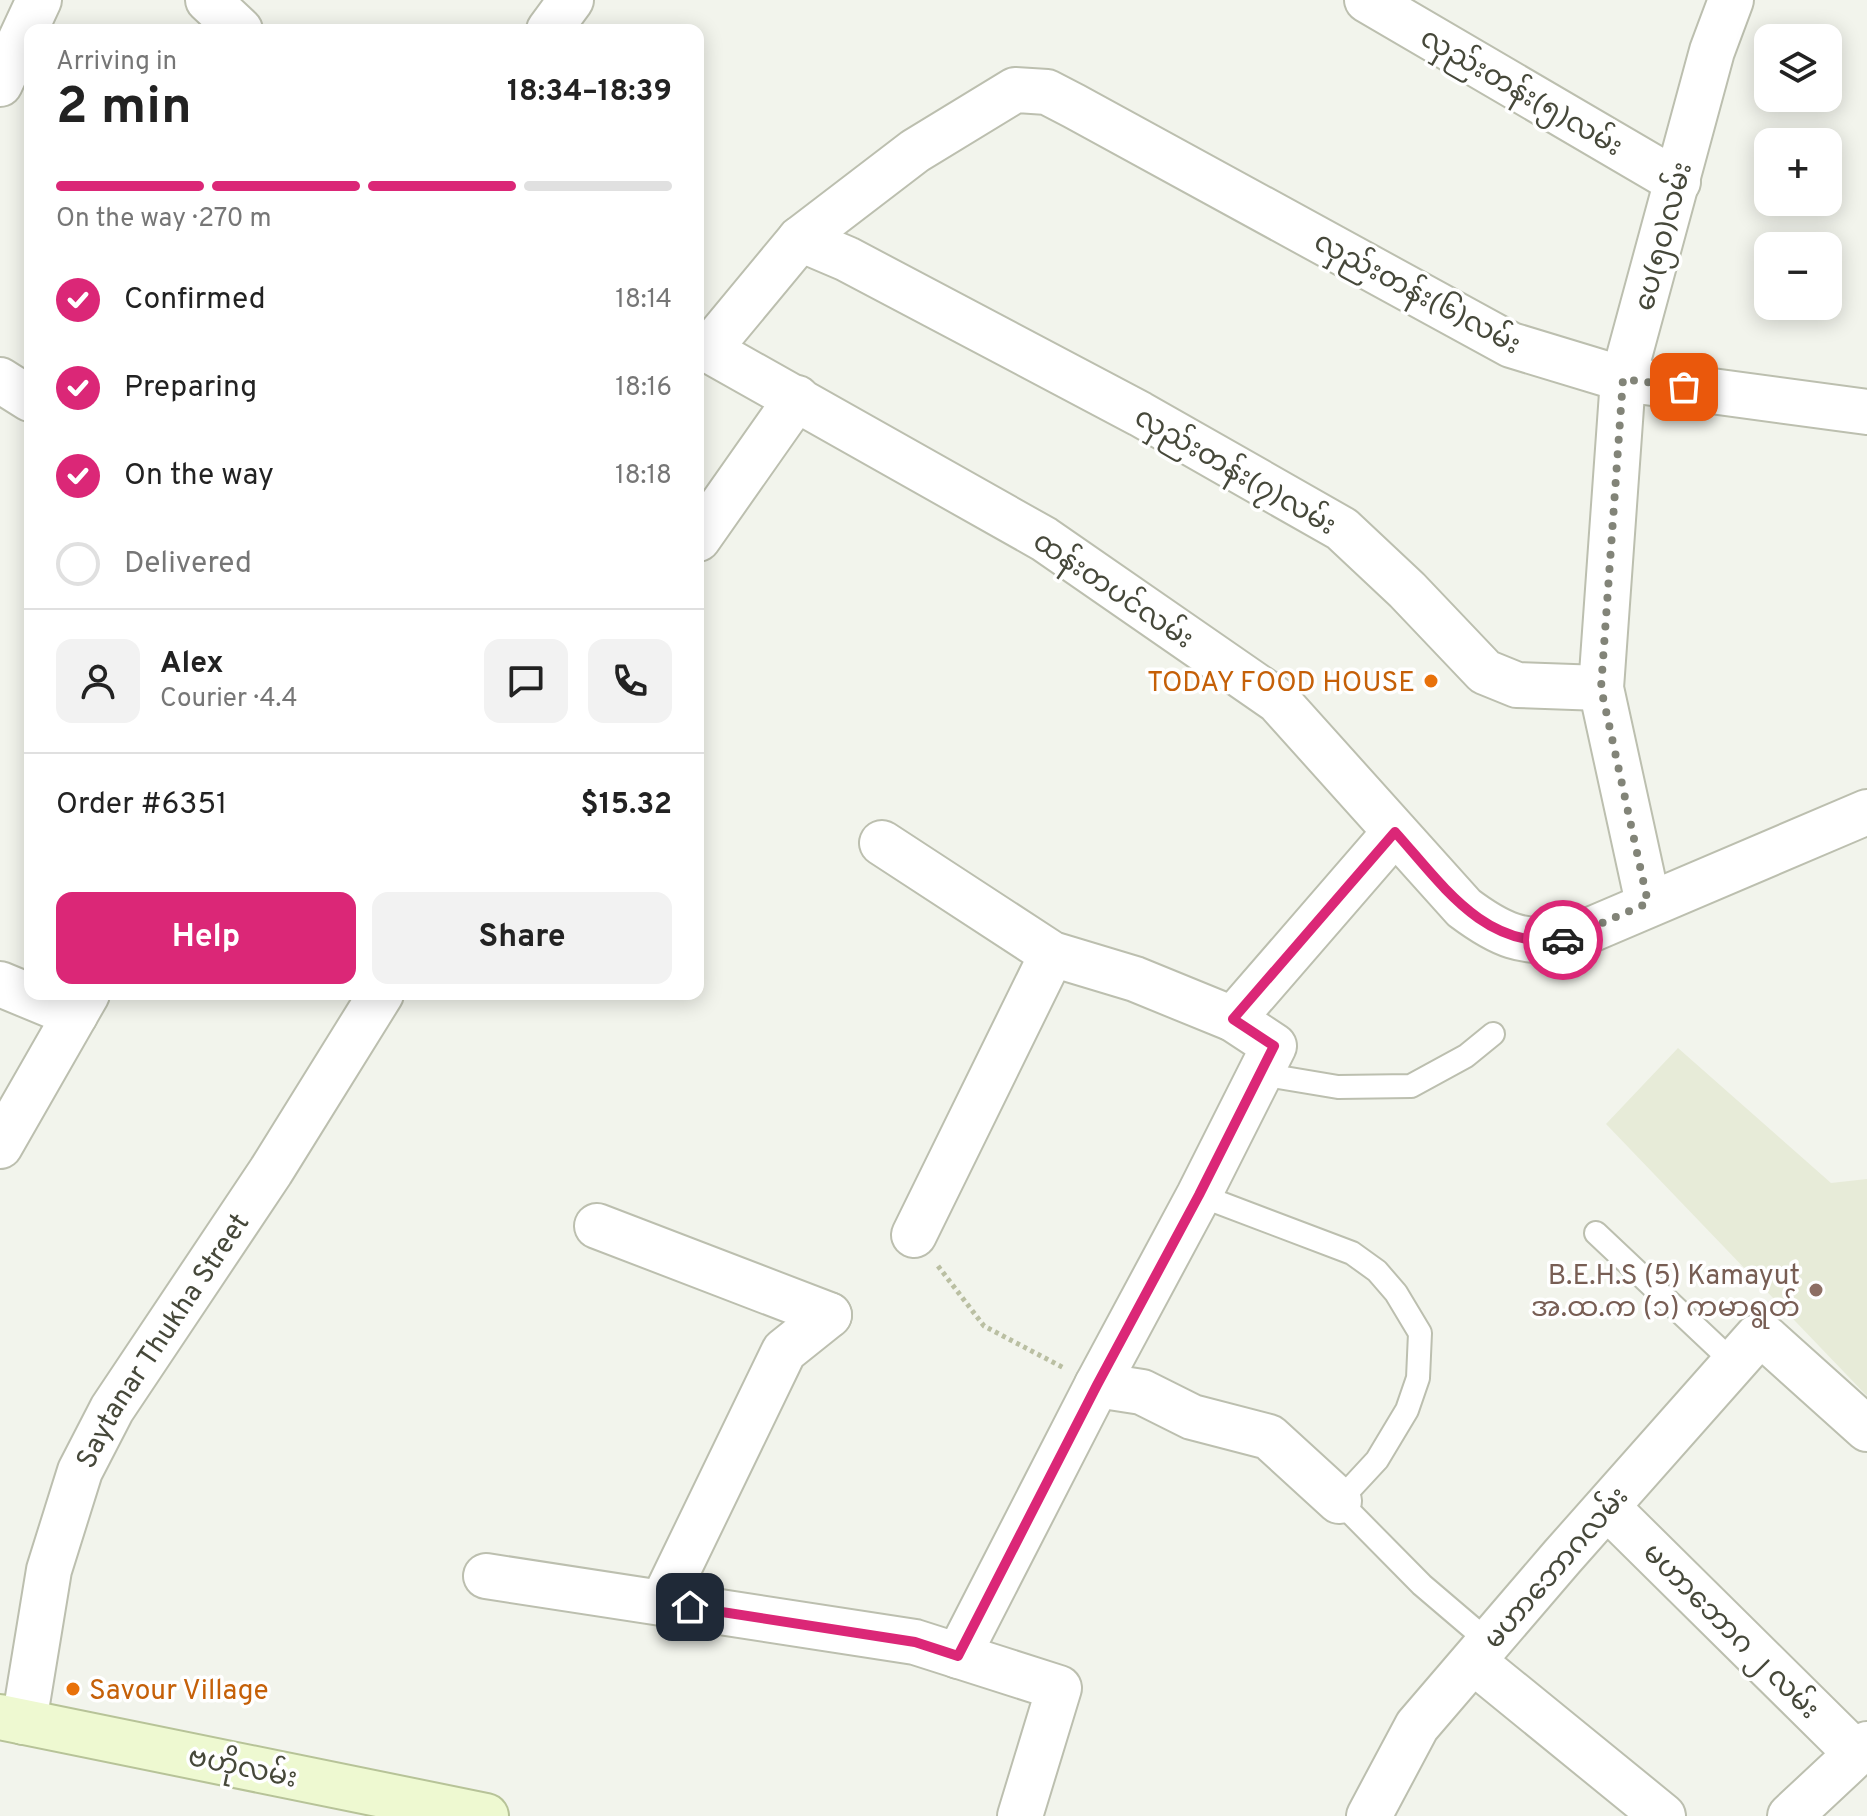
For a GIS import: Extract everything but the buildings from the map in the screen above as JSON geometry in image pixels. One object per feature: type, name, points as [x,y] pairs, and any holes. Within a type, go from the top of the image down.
[{"type":"main road","name":"ဗဟိုလမ်း","points":[[12,1720],[486,1816]]},
{"type":"street","points":[[28,24],[39,0]]},
{"type":"street","points":[[208,0],[234,24]]},
{"type":"street","points":[[553,24],[571,0]]},
{"type":"street","name":"လှည်းတန်း(၅)လမ်း","points":[[1367,0],[1678,182]]},
{"type":"street","name":"ပေ(၅၀)လမ်း","points":[[1648,903],[1601,688],[1623,379],[1712,51],[1731,0]]},
{"type":"street","points":[[0,84],[24,32]]},
{"type":"street","name":"လှည်းတန်း(၆)လမ်း","points":[[800,239],[915,151],[1015,90],[1047,92],[1511,345],[1623,379],[1867,412]]},
{"type":"street","points":[[704,346],[800,239]]},
{"type":"street","name":"လှည်းတန်း(၇)လမ်း","points":[[800,239],[847,259],[1140,414],[1342,529],[1407,590],[1485,672],[1517,685],[1601,688]]},
{"type":"street","name":"ထန်းတပင်လမ်း","points":[[704,348],[1044,539],[1278,701],[1464,908],[1500,932],[1523,941],[1569,939],[1867,812]]},
{"type":"street","points":[[0,380],[24,396]]},
{"type":"street","points":[[704,530],[797,398]]},
{"type":"street","points":[[1233,1019],[1395,832]]},
{"type":"street","points":[[882,843],[1052,954],[1135,979],[1233,1019],[1274,1046],[958,1656]]},
{"type":"street","points":[[914,1235],[1052,954]]},
{"type":"street","points":[[0,984],[24,990]]},
{"type":"street","name":"Saytanar Thukha Street","points":[[12,1720],[49,1570],[80,1471],[112,1409],[271,1171],[377,1000]]},
{"type":"street","points":[[0,1146],[81,1004]]},
{"type":"street","points":[[597,1226],[829,1315],[784,1351],[662,1603]]},
{"type":"street","points":[[1749,1350],[1867,1429]]},
{"type":"street","name":"မဟာဘောဂလမ်း","points":[[1369,1816],[1417,1726],[1607,1507],[1749,1350]]},
{"type":"street","points":[[1097,1385],[1142,1392],[1192,1417],[1269,1437],[1339,1501]]},
{"type":"street","name":"မဟာဘောဂ ၂ လမ်း","points":[[1607,1507],[1862,1749]]},
{"type":"street","points":[[486,1576],[915,1642],[1059,1688],[1020,1816]]},
{"type":"street","points":[[1482,1652],[1663,1816]]},
{"type":"street","points":[[1790,1816],[1862,1749]]},
{"type":"lane","points":[[1260,1074],[1338,1087],[1411,1086],[1466,1056],[1493,1034]]},
{"type":"lane","points":[[1199,1195],[1352,1253],[1377,1271],[1396,1293],[1420,1333],[1418,1378],[1407,1410],[1377,1460],[1339,1501],[1422,1585],[1482,1652]]},
{"type":"lane","points":[[1596,1233],[1749,1350]]},
{"type":"path","points":[[914,1235],[984,1326],[1097,1385]]},
{"type":"shaded area","name":"B.E.H.S (5) Kamayut အ.ထ.က (၁) ကမာရွတ်","points":[[1678,1048],[1831,1183],[1867,1179],[1867,1396],[1606,1124]]},
{"type":"way so far","points":[[1563,940],[1648,903],[1601,688],[1623,379],[1684,387]]},
{"type":"place","name":"TODAY FOOD HOUSE","points":[[1431,681]]},
{"type":"place","name":"B.E.H.S (5) Kamayut အ.ထ.က (၁) ကမာရွတ်","points":[[1816,1290]]},
{"type":"place","name":"Savour Village","points":[[73,1689]]},
{"type":"route","points":[[690,1607],[915,1642],[958,1656],[1274,1046],[1233,1019],[1395,832],[1464,908],[1480,921],[1523,941],[1563,940]]}]
